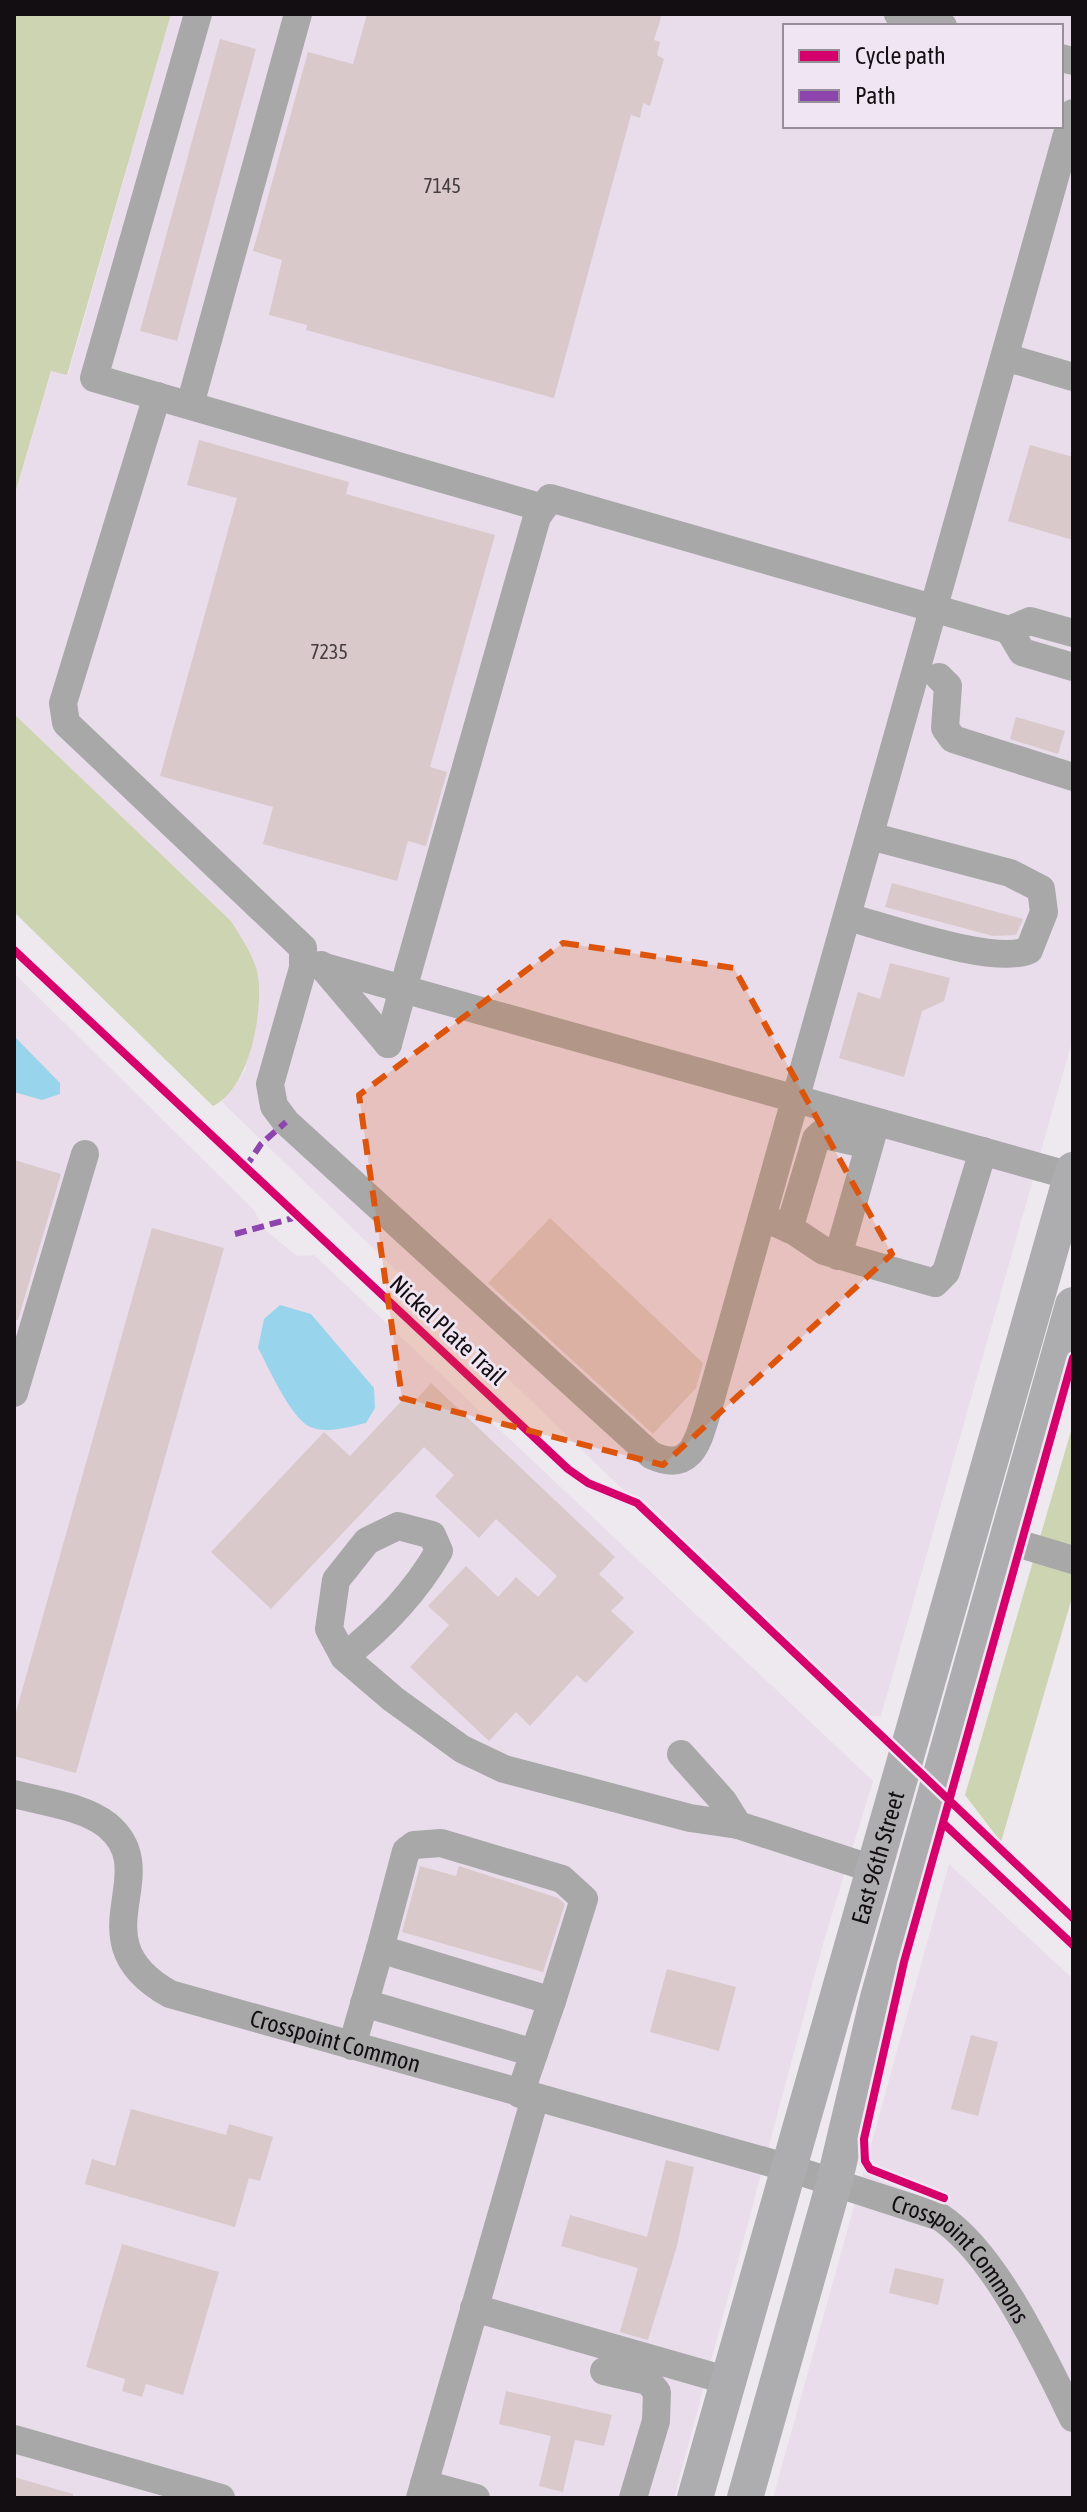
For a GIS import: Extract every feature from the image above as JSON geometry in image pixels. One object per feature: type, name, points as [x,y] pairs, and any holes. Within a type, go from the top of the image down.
[{"type":"main road","name":"East 96th Street","points":[[695,2498],[1072,1173]]},
{"type":"main road","name":"East 96th Street","points":[[745,2498],[834,2183],[878,1998],[1073,1305]]},
{"type":"main road","points":[[1006,1540],[992,1534],[989,1525],[1021,1405],[1030,1322]]},
{"type":"main road","points":[[873,1869],[885,1876],[889,1885],[875,1960],[878,1998]]},
{"type":"street","points":[[198,14],[94,378],[543,508]]},
{"type":"street","points":[[190,405],[298,14]]},
{"type":"street","points":[[898,14],[936,24]]},
{"type":"street","points":[[312,957],[303,968],[270,1084],[274,1106],[286,1122],[651,1455],[668,1463],[685,1458],[697,1443],[1073,113]]},
{"type":"street","points":[[1005,357],[1073,377]]},
{"type":"street","points":[[157,396],[63,703],[66,723],[312,957],[388,1044],[537,517],[550,498],[1009,630],[1030,621],[1073,633]]},
{"type":"street","points":[[1009,630],[1022,652],[1073,667]]},
{"type":"street","points":[[939,677],[948,686],[945,728],[953,739],[1073,777]]},
{"type":"street","points":[[847,917],[1015,957],[1029,950],[1044,912],[1041,889],[1010,873],[870,836]]},
{"type":"street","points":[[312,957],[403,989],[796,1098],[873,1133]]},
{"type":"street","points":[[838,1256],[873,1133]]},
{"type":"street","points":[[789,1229],[816,1139],[821,1134],[873,1133],[983,1151],[1072,1173]]},
{"type":"street","points":[[762,1217],[789,1229],[824,1251],[927,1284],[941,1279],[983,1151]]},
{"type":"street","points":[[17,1377],[85,1154]]},
{"type":"street","points":[[344,1657],[372,1635],[424,1577],[439,1551],[432,1535],[398,1526],[367,1541],[336,1580],[329,1629],[344,1657],[393,1699],[462,1749],[504,1769],[690,1818],[738,1825],[873,1869]]},
{"type":"street","points":[[1006,1540],[1073,1560]]},
{"type":"street","points":[[681,1754],[723,1801],[738,1825]]},
{"type":"street","name":"Crosspoint Common","points":[[14,1794],[75,1810],[105,1823],[120,1838],[129,1853],[131,1869],[122,1912],[123,1941],[137,1968],[160,1988],[352,2046],[789,2168]]},
{"type":"street","points":[[352,2046],[406,1851],[414,1845],[441,1843],[547,1874],[562,1879],[584,1899],[534,2053],[527,2096],[474,2308],[422,2491],[471,2496]]},
{"type":"street","points":[[380,1949],[552,2001]]},
{"type":"street","points":[[364,2003],[534,2053]]},
{"type":"street","name":"Crosspoint Commons","points":[[789,2168],[913,2207],[961,2231],[996,2277],[1073,2418]]},
{"type":"street","points":[[474,2308],[729,2381]]},
{"type":"street","points":[[604,2371],[648,2381],[657,2392],[656,2421],[633,2498]]},
{"type":"street","points":[[14,2439],[221,2498]]},
{"type":"highlighted area","points":[[563,943],[734,968],[892,1254],[663,1465],[402,1398],[359,1095]]},
{"type":"shaded area","points":[[171,14],[1073,14],[1073,1038],[881,1716],[858,1717],[222,1102],[246,1069],[231,921],[14,714],[14,497],[52,370],[68,375]]},
{"type":"shaded area","points":[[14,973],[254,1210],[264,1229],[297,1256],[314,1255],[873,1781],[825,1937],[674,2498],[14,2498]]},
{"type":"shaded area","points":[[949,1864],[1073,1979],[1073,2498],[773,2498]]},
{"type":"green space","points":[[14,14],[171,14],[67,375],[51,371],[14,497]]},
{"type":"green space","points":[[14,714],[231,921],[249,951],[259,986],[252,1046],[237,1083],[226,1097],[213,1106],[14,912]]},
{"type":"green space","points":[[1073,1424],[1073,1594],[1001,1842],[965,1795]]},
{"type":"water","points":[[14,1036],[60,1083],[60,1094],[42,1100],[14,1092]]},
{"type":"water","points":[[280,1305],[311,1314],[374,1388],[375,1408],[366,1423],[323,1430],[310,1427],[295,1413],[258,1348],[264,1319]]},
{"type":"building","points":[[367,14],[662,14],[654,40],[660,42],[657,55],[664,59],[650,106],[643,103],[640,118],[631,115],[554,398],[306,330],[307,325],[269,315],[282,260],[253,251],[308,52],[353,64]]},
{"type":"building","points":[[220,39],[256,49],[177,341],[140,331]]},
{"type":"building","points":[[199,440],[349,482],[346,494],[495,535],[430,767],[447,772],[426,846],[408,841],[397,881],[263,844],[273,807],[160,776],[237,498],[187,485]]},
{"type":"building","points":[[1030,445],[1073,457],[1073,540],[1008,521]]},
{"type":"building","points":[[1016,717],[1065,731],[1058,754],[1010,739]]},
{"type":"building","points":[[892,883],[1023,919],[1016,935],[993,936],[885,907]]},
{"type":"building","points":[[890,963],[950,978],[944,1001],[922,1011],[904,1077],[839,1058],[858,992],[880,999]]},
{"type":"building","points":[[14,1160],[61,1174],[18,1320],[14,1320]]},
{"type":"building","points":[[550,1218],[703,1363],[696,1388],[653,1434],[488,1283]]},
{"type":"building","points":[[152,1228],[224,1248],[76,1773],[14,1756],[14,1719]]},
{"type":"building","points":[[431,1383],[615,1557],[599,1574],[624,1598],[611,1611],[634,1632],[586,1683],[577,1675],[530,1726],[516,1712],[489,1741],[410,1667],[449,1625],[428,1606],[466,1566],[498,1597],[516,1577],[538,1597],[557,1576],[496,1519],[479,1538],[435,1496],[454,1475],[424,1447],[271,1609],[211,1552],[324,1432],[350,1456],[407,1395],[414,1402]]},
{"type":"building","points":[[420,1866],[456,1876],[459,1866],[558,1898],[565,1904],[543,1972],[402,1932]]},
{"type":"building","points":[[667,1969],[736,1987],[719,2051],[650,2032]]},
{"type":"building","points":[[971,2035],[998,2042],[978,2116],[951,2109]]},
{"type":"building","points":[[131,2109],[226,2135],[229,2124],[273,2137],[260,2181],[249,2178],[235,2227],[85,2184],[92,2159],[115,2166]]},
{"type":"building","points":[[666,2160],[694,2167],[677,2246],[648,2340],[620,2332],[638,2268],[561,2246],[570,2215],[647,2237]]},
{"type":"building","points":[[122,2244],[219,2272],[183,2395],[146,2384],[142,2397],[122,2391],[125,2379],[86,2367]]},
{"type":"building","points":[[895,2268],[944,2279],[938,2305],[889,2293]]},
{"type":"building","points":[[506,2391],[612,2415],[604,2446],[575,2440],[563,2492],[539,2486],[551,2436],[499,2424]]},
{"type":"building","points":[[14,2477],[73,2494],[73,2498],[14,2498]]},
{"type":"marked path","points":[[245,1168],[261,1144],[286,1122]]},
{"type":"marked path","points":[[235,1234],[297,1217]]},
{"type":"cycle path","name":"Nickel Plate Trail","points":[[14,950],[568,1469],[588,1483],[637,1503],[1073,1918]]},
{"type":"cycle path","points":[[944,2198],[870,2169],[865,2161],[864,2139],[904,1962],[1073,1358]]},
{"type":"cycle path","points":[[943,1823],[1073,1945]]}]
